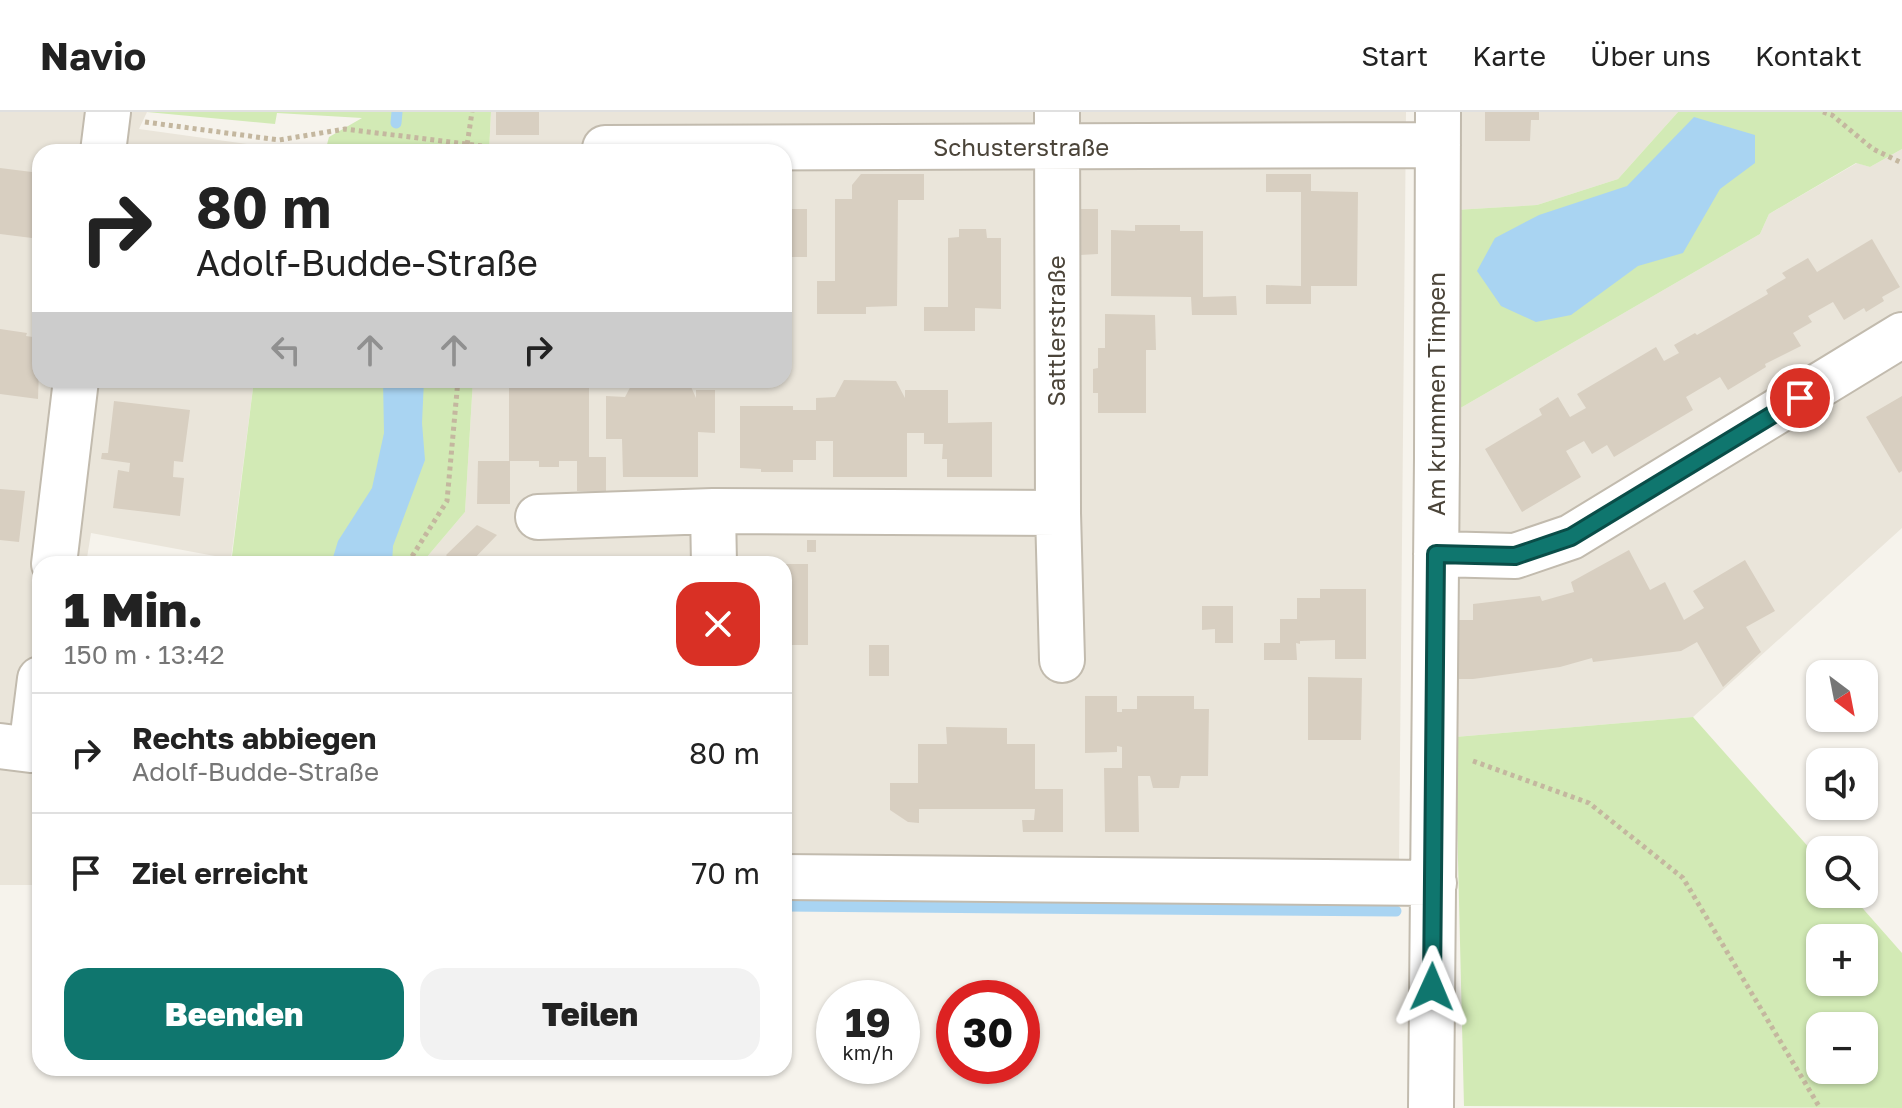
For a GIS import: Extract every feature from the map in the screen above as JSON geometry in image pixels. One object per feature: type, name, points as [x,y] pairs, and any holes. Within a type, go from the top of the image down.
[{"type":"street","name":"Schusterstraße","points":[[705,144],[1056,130],[1438,129]]},
{"type":"street","name":"Am krummen Timpen","points":[[1431,1108],[1438,129]]},
{"type":"street","name":"Sattlerstraße","points":[[1056,130],[1062,660]]},
{"type":"street","points":[[1436,554],[1515,556],[1571,537],[1902,335]]},
{"type":"street","points":[[55,556],[75,388]]},
{"type":"street","points":[[538,517],[713,511],[1058,513]]},
{"type":"street","points":[[713,511],[714,556]]},
{"type":"street","points":[[24,750],[32,714]]},
{"type":"street","points":[[792,877],[1434,883]]},
{"type":"path","points":[[106,127],[279,140],[345,129],[468,144],[472,112]]},
{"type":"path","points":[[1823,112],[1832,115],[1873,149],[1902,163]]},
{"type":"path","points":[[412,556],[447,501],[457,388]]},
{"type":"path","points":[[1435,747],[1589,803],[1683,878],[1820,1108]]},
{"type":"shaded area","points":[[0,112],[147,112],[139,129],[247,144],[32,144],[32,388],[253,388],[231,556],[215,556],[91,533],[87,556],[32,556],[32,885],[0,885]]},
{"type":"shaded area","points":[[491,112],[1406,112],[1399,864],[792,856],[792,556],[428,556],[465,512],[473,388],[792,388],[792,144],[489,144]]},
{"type":"shaded area","points":[[1456,112],[1678,112],[1618,179],[1537,205],[1455,210]]},
{"type":"shaded area","points":[[1902,149],[1902,528],[1693,717],[1455,737],[1457,410],[1760,234],[1769,214],[1857,163],[1870,167]]},
{"type":"green space","points":[[147,112],[491,112],[489,144],[327,144],[329,137],[362,118],[277,113],[275,124]]},
{"type":"green space","points":[[1678,112],[1902,112],[1902,149],[1870,167],[1856,163],[1769,214],[1760,234],[1457,410],[1455,210],[1537,205],[1618,179]]},
{"type":"green space","points":[[253,388],[473,388],[465,512],[428,556],[232,556]]},
{"type":"green space","points":[[1693,717],[1806,844],[1806,908],[1862,908],[1876,924],[1806,924],[1806,996],[1878,996],[1878,926],[1902,953],[1902,1108],[1464,1106],[1455,737]]},
{"type":"water","points":[[1694,117],[1755,135],[1755,163],[1720,189],[1683,253],[1638,266],[1571,315],[1536,322],[1501,306],[1477,271],[1495,238],[1539,215],[1627,186]]},
{"type":"water","points":[[383,388],[424,388],[425,460],[393,546],[392,556],[333,556],[338,541],[372,488],[384,433]]},
{"type":"building","points":[[496,112],[539,112],[539,135],[496,135]]},
{"type":"building","points":[[1485,112],[1539,112],[1539,120],[1531,120],[1530,141],[1485,141]]},
{"type":"building","points":[[0,168],[32,172],[32,238],[0,234]]},
{"type":"building","points":[[861,174],[924,174],[924,200],[898,200],[897,306],[866,307],[866,314],[817,314],[817,281],[835,281],[835,199],[852,199],[852,185]]},
{"type":"building","points":[[1266,174],[1311,174],[1311,191],[1358,192],[1357,286],[1311,286],[1311,304],[1266,304],[1266,285],[1301,286],[1301,192],[1266,192]]},
{"type":"building","points":[[792,209],[807,209],[807,257],[792,257]]},
{"type":"building","points":[[1080,209],[1098,209],[1098,254],[1080,255]]},
{"type":"building","points":[[1135,225],[1180,225],[1180,231],[1203,231],[1203,297],[1236,296],[1237,315],[1192,315],[1191,297],[1111,296],[1111,230],[1135,231]]},
{"type":"building","points":[[959,229],[986,229],[987,238],[1001,238],[1001,309],[975,308],[975,331],[924,331],[924,307],[948,307],[948,238],[959,237]]},
{"type":"building","points":[[1872,239],[1900,287],[1882,297],[1884,301],[1844,320],[1833,302],[1808,316],[1812,322],[1793,333],[1801,346],[1765,364],[1766,367],[1728,390],[1720,377],[1686,397],[1693,410],[1614,457],[1607,445],[1592,454],[1584,441],[1566,451],[1581,477],[1522,512],[1485,449],[1542,415],[1539,409],[1558,397],[1570,417],[1586,408],[1577,394],[1656,347],[1664,361],[1679,353],[1674,345],[1768,294],[1766,290],[1786,278],[1782,273],[1808,258],[1817,272]]},
{"type":"building","points":[[1105,314],[1155,315],[1156,350],[1146,350],[1146,413],[1098,413],[1098,393],[1093,393],[1093,369],[1098,368],[1098,348],[1105,348]]},
{"type":"building","points":[[0,329],[27,333],[26,336],[32,337],[32,388],[38,388],[38,399],[0,394]]},
{"type":"building","points":[[844,380],[896,381],[905,398],[905,390],[948,390],[948,423],[992,422],[992,477],[947,477],[947,459],[942,459],[943,444],[924,444],[924,433],[907,433],[907,477],[833,477],[833,441],[816,441],[816,460],[793,460],[793,472],[761,472],[761,469],[740,468],[740,406],[793,406],[793,410],[816,410],[816,398],[835,397]]},
{"type":"building","points":[[509,388],[589,388],[589,457],[606,457],[606,492],[577,491],[577,461],[559,461],[559,467],[539,467],[539,461],[509,461]]},
{"type":"building","points":[[630,388],[692,388],[696,398],[696,390],[715,390],[715,433],[698,432],[698,477],[623,477],[622,439],[606,439],[606,396],[625,397]]},
{"type":"building","points":[[1902,396],[1902,471],[1899,473],[1866,417]]},
{"type":"building","points":[[114,401],[190,410],[183,462],[174,461],[173,477],[184,478],[180,516],[113,508],[118,470],[129,472],[130,463],[101,459],[102,453],[108,453]]},
{"type":"building","points":[[478,461],[510,461],[510,504],[477,504]]},
{"type":"building","points":[[0,489],[25,491],[19,542],[0,540]]},
{"type":"building","points":[[477,525],[497,535],[477,556],[446,555]]},
{"type":"building","points":[[807,540],[816,540],[816,552],[807,552]]},
{"type":"building","points":[[1629,550],[1650,590],[1665,582],[1684,620],[1704,608],[1693,591],[1745,560],[1775,611],[1746,627],[1761,652],[1723,687],[1697,642],[1681,651],[1593,662],[1592,658],[1560,667],[1457,679],[1457,620],[1473,620],[1473,604],[1540,596],[1542,601],[1574,592],[1571,582]]},
{"type":"building","points":[[792,564],[808,564],[808,645],[792,645]]},
{"type":"building","points":[[1320,589],[1366,589],[1366,659],[1335,659],[1335,640],[1296,643],[1297,660],[1264,660],[1264,643],[1280,643],[1280,619],[1297,619],[1297,598],[1320,598]]},
{"type":"building","points":[[1202,606],[1233,606],[1233,643],[1215,643],[1215,629],[1202,630]]},
{"type":"building","points":[[869,645],[889,645],[889,676],[869,676]]},
{"type":"building","points":[[1308,677],[1362,678],[1361,740],[1308,740]]},
{"type":"building","points":[[1085,696],[1117,696],[1117,712],[1122,712],[1122,709],[1137,709],[1137,696],[1194,696],[1194,709],[1209,709],[1208,776],[1181,776],[1179,788],[1153,788],[1150,776],[1138,776],[1139,832],[1105,832],[1104,768],[1122,768],[1122,747],[1117,746],[1117,752],[1085,753]]},
{"type":"building","points":[[946,727],[1007,728],[1007,744],[1035,744],[1035,789],[1063,789],[1063,832],[1023,832],[1022,820],[1034,820],[1035,809],[919,809],[919,823],[908,822],[890,810],[890,783],[918,783],[918,744],[947,744]]},
{"type":"waterway","points":[[396,123],[397,112]]},
{"type":"waterway","points":[[792,906],[1396,911]]},
{"type":"route","points":[[1432,987],[1436,554],[1515,556],[1571,537],[1800,398]]}]
